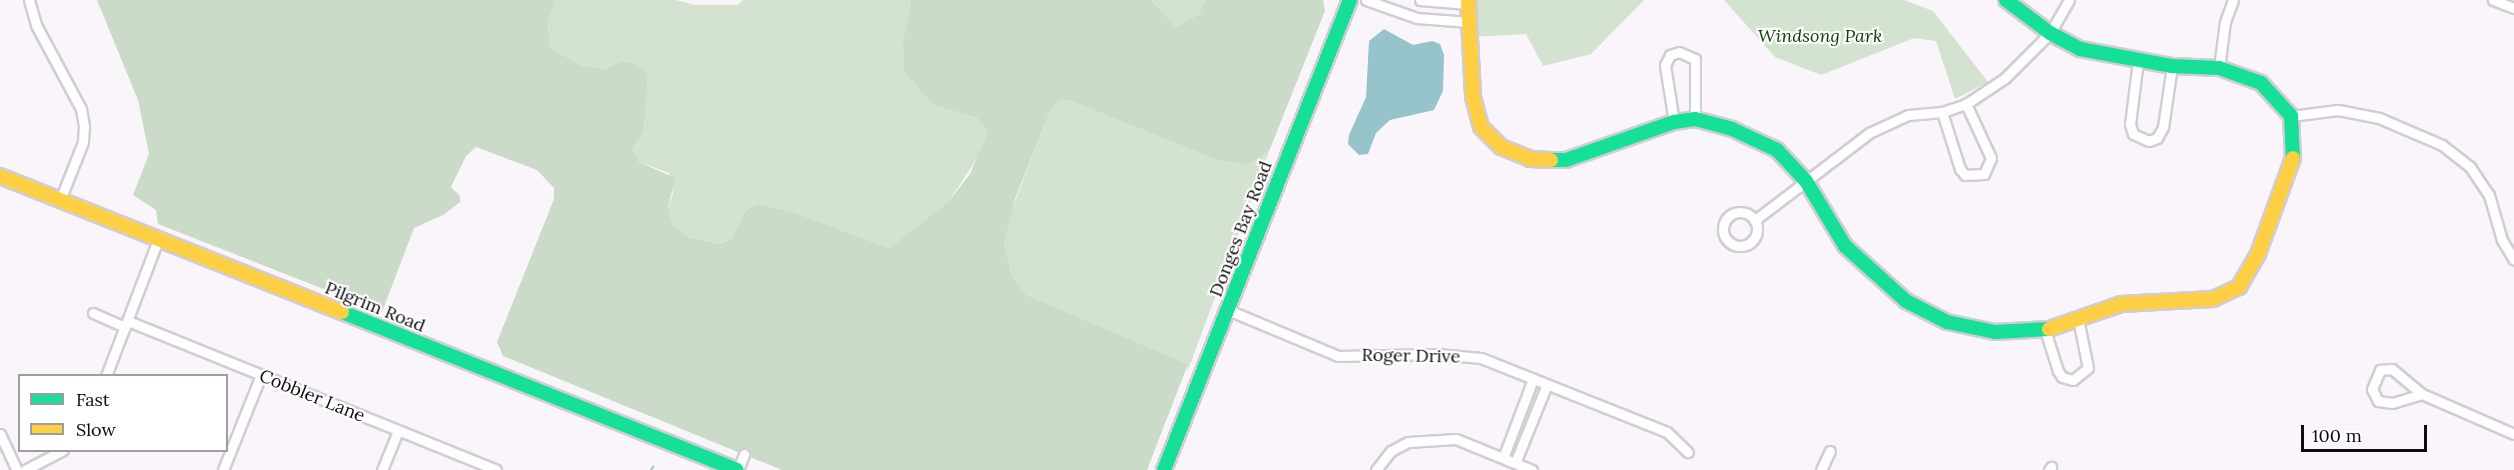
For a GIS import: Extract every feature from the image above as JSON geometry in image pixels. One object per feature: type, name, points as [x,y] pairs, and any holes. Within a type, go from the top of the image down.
[{"type":"street","points":[[29,0],[36,25],[81,109],[84,126],[82,142],[60,200]]},
{"type":"street","name":"Donges Bay Road","points":[[1164,470],[1350,0]]},
{"type":"street","points":[[1366,0],[1417,18],[1469,22]]},
{"type":"street","points":[[1420,0],[1468,2],[1473,97],[1481,127],[1501,147],[1530,159],[1566,160],[1674,122],[1695,119],[1732,129],[1777,150],[1806,181],[1845,246],[1906,301],[1947,322],[1995,332],[2044,330],[2121,304],[2213,299],[2239,286],[2258,254],[2294,155],[2291,116],[2261,83],[2219,68],[2172,66],[2080,49],[2050,33],[2006,0]]},
{"type":"street","points":[[1755,220],[1869,133],[1908,115],[1942,112],[1966,104],[2005,78],[2050,33],[2069,0]]},
{"type":"street","points":[[2219,68],[2225,22],[2233,0]]},
{"type":"street","points":[[2493,0],[2514,6]]},
{"type":"street","points":[[1674,122],[1665,65],[1670,55],[1679,52],[1695,59],[1695,119]]},
{"type":"street","points":[[2138,61],[2130,124],[2133,134],[2149,141],[2157,138],[2163,127],[2172,66]]},
{"type":"street","points":[[1942,112],[1960,169],[1965,175],[1984,174],[1991,158],[1966,104]]},
{"type":"street","points":[[2291,116],[2338,110],[2379,118],[2442,145],[2470,167],[2489,195],[2502,240],[2514,260]]},
{"type":"street","name":"Pilgrim Road","points":[[0,176],[738,470]]},
{"type":"street","points":[[106,374],[158,240]]},
{"type":"street","name":"Roger Drive","points":[[1228,310],[1338,356],[1438,354],[1481,358],[1667,432],[1688,452]]},
{"type":"street","name":"Cobbler Lane","points":[[93,313],[261,375],[496,470]]},
{"type":"street","points":[[2044,330],[2058,371],[2062,377],[2073,380],[2088,368],[2078,319]]},
{"type":"street","points":[[2422,394],[2392,402],[2378,401],[2372,389],[2380,370],[2392,369],[2422,394],[2514,434]]},
{"type":"street","points":[[223,470],[261,375]]},
{"type":"street","points":[[1503,458],[1533,380]]},
{"type":"street","points":[[1515,463],[1547,384]]},
{"type":"street","points":[[382,470],[398,430]]},
{"type":"street","points":[[0,434],[17,470]]},
{"type":"street","points":[[1377,469],[1391,451],[1408,442],[1456,439],[1532,470]]},
{"type":"street","points":[[1821,470],[1830,451]]},
{"type":"street","points":[[25,470],[59,452]]},
{"type":"street","points":[[738,470],[744,454]]},
{"type":"green space","points":[[97,0],[555,0],[548,23],[550,47],[580,65],[605,69],[620,62],[634,63],[648,75],[644,132],[632,149],[639,162],[675,178],[668,208],[673,225],[688,237],[721,244],[732,238],[746,210],[758,204],[793,212],[889,248],[949,201],[970,174],[988,132],[977,118],[933,105],[904,72],[903,41],[911,0],[1151,0],[1176,27],[1199,14],[1205,0],[1323,0],[1325,11],[1270,149],[1258,159],[1244,164],[1218,160],[1070,100],[1059,101],[1049,114],[1015,199],[1004,242],[1012,277],[1027,295],[1188,364],[1147,470],[782,470],[503,356],[497,342],[554,199],[554,188],[537,170],[476,147],[466,156],[451,187],[460,196],[460,202],[443,215],[414,228],[382,312],[158,224],[156,210],[133,195],[149,154],[138,100]]},
{"type":"green space","points":[[555,0],[676,0],[694,5],[738,5],[743,0],[911,0],[903,41],[904,72],[933,105],[977,118],[988,132],[984,148],[949,201],[889,248],[793,212],[758,204],[746,210],[732,238],[721,244],[688,237],[673,225],[668,208],[673,194],[669,173],[639,162],[632,149],[644,132],[648,75],[620,62],[605,69],[580,65],[550,47],[548,23]]},
{"type":"green space","points":[[1151,0],[1205,0],[1199,14],[1176,27]]},
{"type":"green space","points":[[1474,0],[1644,0],[1591,54],[1543,66],[1526,34],[1470,37]]},
{"type":"green space","name":"Windsong Park","points":[[1724,0],[1904,0],[1933,11],[1988,82],[1955,99],[1936,41],[1914,38],[1821,75],[1775,57]]},
{"type":"green space","points":[[1070,100],[1258,159],[1270,149],[1187,373],[1188,364],[1027,295],[1012,277],[1004,242],[1005,227],[1049,114],[1059,101]]},
{"type":"water","points":[[1384,29],[1413,45],[1432,41],[1440,44],[1444,55],[1443,91],[1434,110],[1390,120],[1376,133],[1368,154],[1359,155],[1348,144],[1349,135],[1366,97],[1369,41]]},
{"type":"traffic: fast","points":[[1164,470],[1350,0]]},
{"type":"traffic: fast","points":[[2006,0],[2050,33],[2080,49],[2172,66],[2219,68],[2261,83],[2291,116],[2293,158]]},
{"type":"traffic: fast","points":[[1551,160],[1566,160],[1674,122],[1695,119],[1732,129],[1777,150],[1806,181],[1845,246],[1906,301],[1947,322],[1995,332],[2049,329]]},
{"type":"traffic: fast","points":[[342,312],[737,470]]},
{"type":"traffic: slow","points":[[1468,0],[1473,97],[1481,127],[1501,147],[1530,159],[1551,160]]},
{"type":"traffic: slow","points":[[2049,329],[2121,304],[2213,299],[2239,287],[2258,254],[2293,158]]},
{"type":"traffic: slow","points":[[0,176],[342,312]]}]
